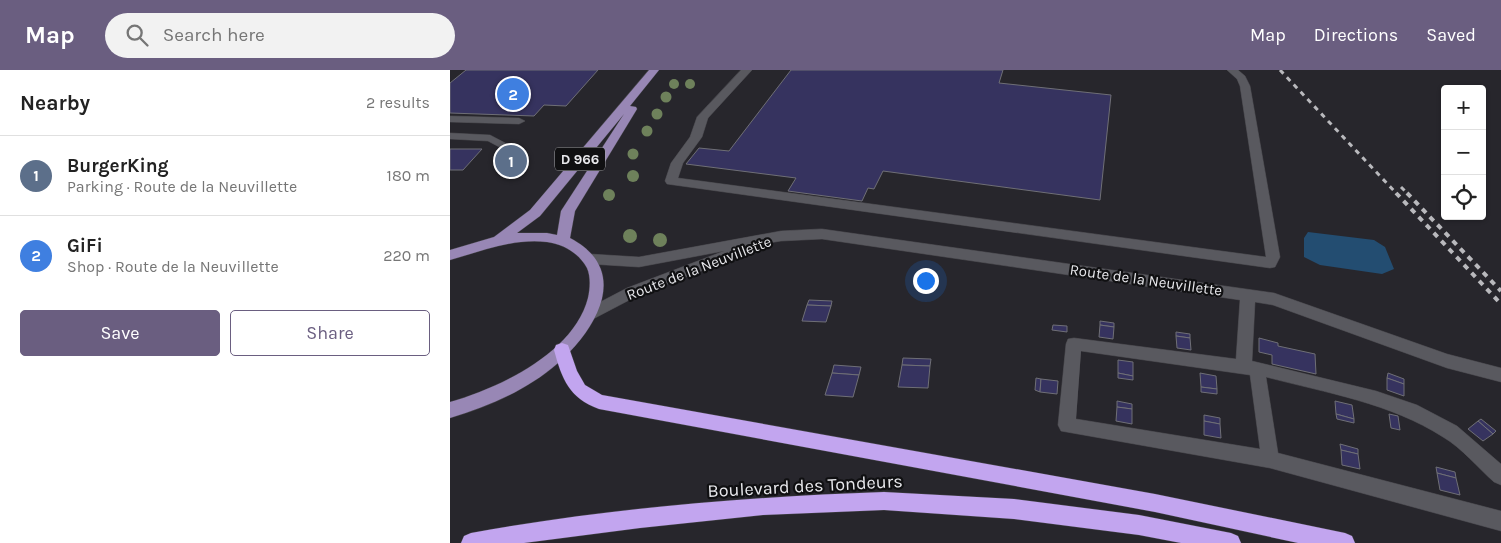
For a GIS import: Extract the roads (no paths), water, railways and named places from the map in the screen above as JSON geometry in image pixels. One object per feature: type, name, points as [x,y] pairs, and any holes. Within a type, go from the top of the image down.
[{"type":"highway","points":[[562,350],[569,373],[579,390],[599,402],[1156,503],[1345,543]]},
{"type":"highway","name":"Boulevard des Tondeurs","points":[[471,543],[541,530],[640,518],[763,506],[884,500],[1014,509],[1139,525],[1231,543]]},
{"type":"main road","name":"D 966","points":[[499,240],[535,213],[656,70]]},
{"type":"main road","name":"D 966","points":[[563,241],[568,211],[656,70]]},
{"type":"main road","points":[[450,255],[499,240],[523,237],[544,238],[563,241],[579,248],[590,259],[597,274],[597,293],[590,314],[579,332],[562,350],[531,375],[492,396],[450,410]]},
{"type":"street","points":[[747,70],[703,117],[696,137],[677,163],[671,181],[1270,263],[1273,257],[1245,86],[1241,78],[1232,70]]},
{"type":"street","points":[[450,119],[519,120]]},
{"type":"street","points":[[450,136],[490,138],[503,145]]},
{"type":"street","name":"Route de la Neuvillette","points":[[590,259],[639,262],[781,236],[822,234],[841,236],[1274,299],[1446,361],[1501,375]]},
{"type":"street","name":"Route de la Neuvillette","points":[[590,314],[632,292],[673,275],[781,236]]},
{"type":"street","points":[[1248,294],[1250,368],[1270,459]]},
{"type":"street","points":[[1501,476],[1451,432],[1411,410],[1376,398],[1250,368],[1074,344],[1067,425],[1270,459],[1501,521]]},
{"type":"water","points":[[1308,232],[1374,240],[1385,247],[1394,269],[1382,274],[1320,265],[1304,257],[1304,238]]},
{"type":"railway","points":[[1280,70],[1397,194]]},
{"type":"railway","points":[[1401,187],[1407,193]]},
{"type":"railway","points":[[1396,193],[1501,304]]},
{"type":"railway","points":[[1407,193],[1501,291]]},
{"type":"place","name":"GiFi","points":[[513,94]]},
{"type":"place","name":"BurgerKing","points":[[511,161]]}]
